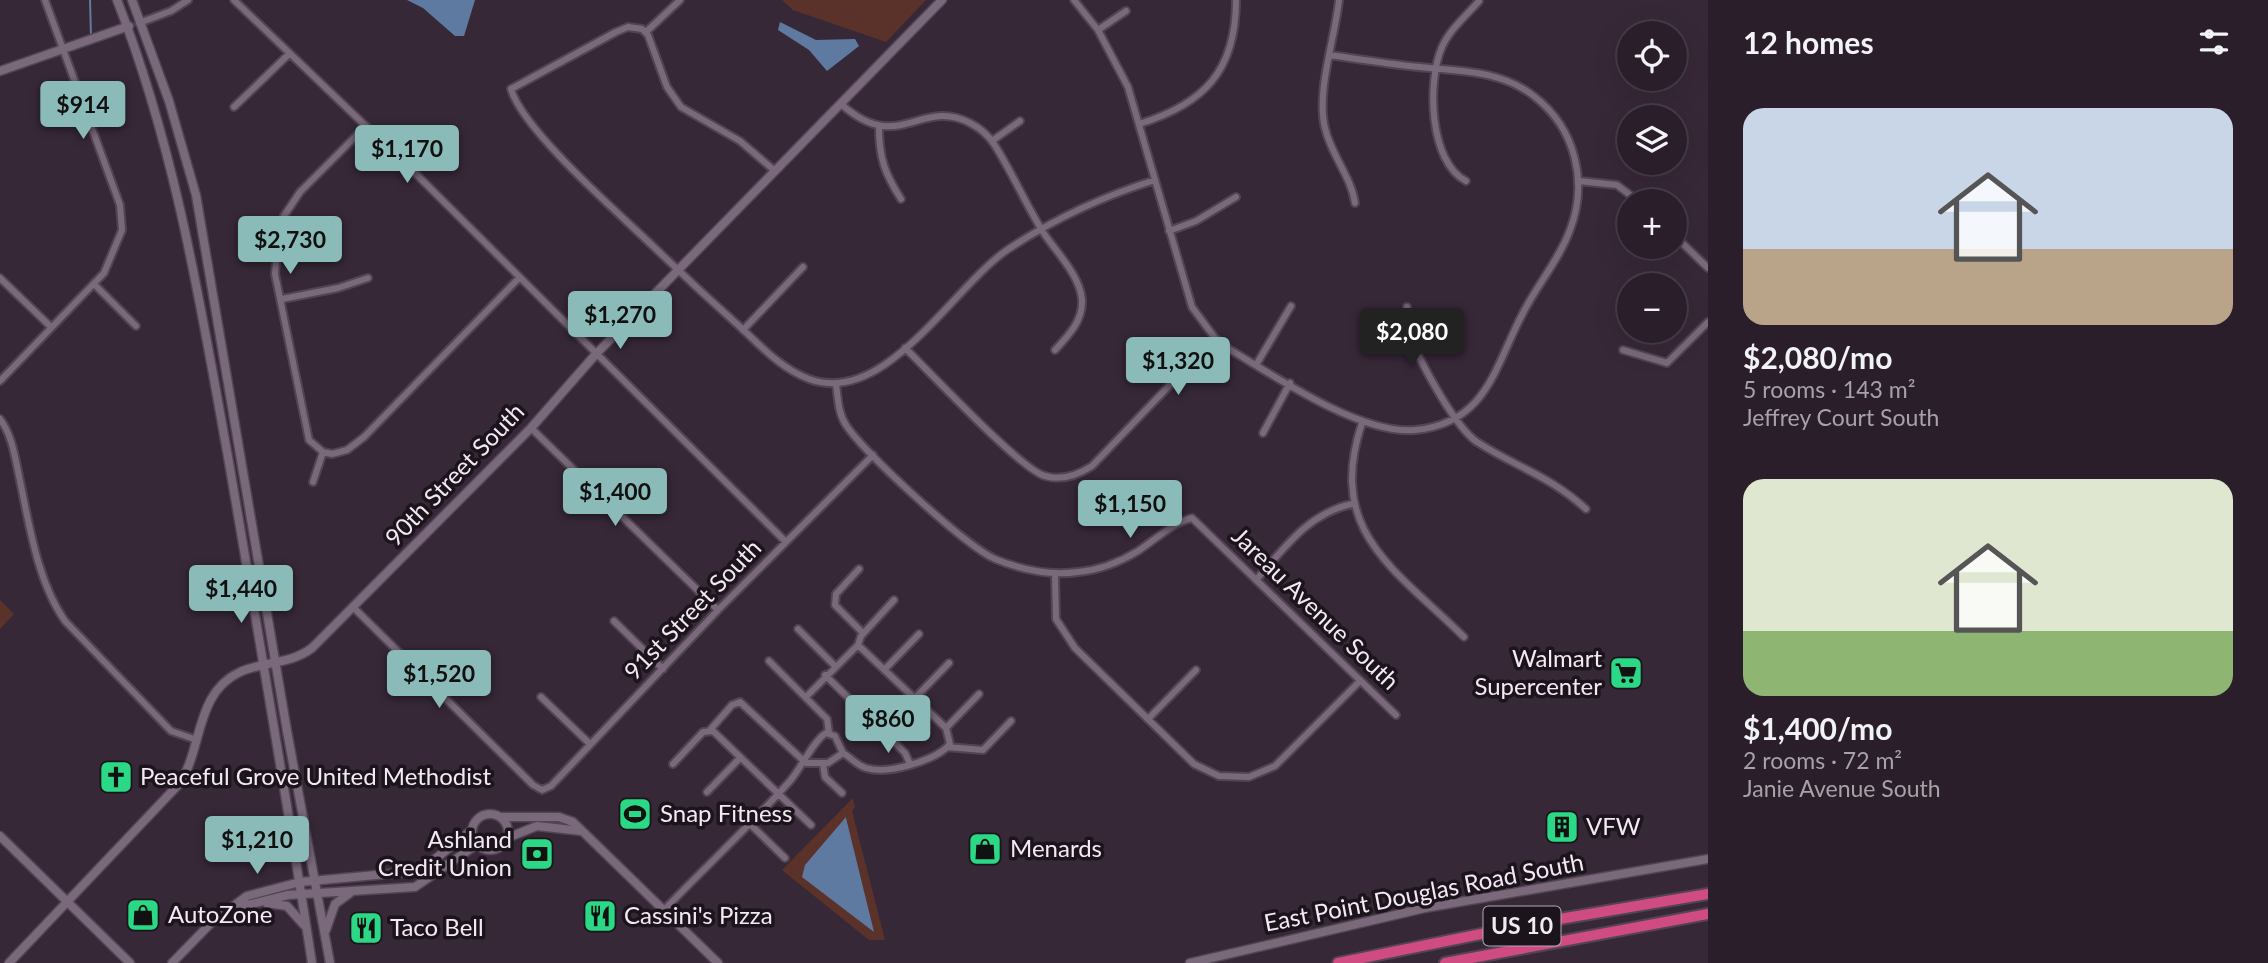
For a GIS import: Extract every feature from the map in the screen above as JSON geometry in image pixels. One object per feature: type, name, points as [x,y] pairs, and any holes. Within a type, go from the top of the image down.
[{"type":"highway","name":"US 10","points":[[1338,963],[1530,924],[1708,894]]},
{"type":"highway","name":"US 10","points":[[1446,963],[1708,914]]},
{"type":"street","points":[[0,381],[104,273],[122,230],[120,205],[45,0]]},
{"type":"street","points":[[117,0],[167,149],[189,245],[247,567],[312,963]]},
{"type":"street","points":[[132,0],[169,101],[196,195],[330,963]]},
{"type":"street","points":[[0,71],[171,11],[188,0]]},
{"type":"street","points":[[234,0],[786,542]]},
{"type":"street","points":[[646,32],[680,0]]},
{"type":"street","name":"90th Street South","points":[[9,963],[180,783],[191,764],[206,708],[217,690],[239,673],[296,658],[312,648],[531,428],[596,354],[942,0]]},
{"type":"street","points":[[1074,0],[1098,30],[1122,75],[1139,124],[1192,307],[1214,338],[1256,365],[1362,423],[1394,430],[1433,427],[1454,418],[1482,395],[1497,374],[1521,315],[1570,231],[1579,181],[1572,146],[1552,113],[1535,96],[1490,76],[1464,70],[1331,55]]},
{"type":"street","points":[[1139,124],[1180,109],[1208,88],[1219,74],[1227,58],[1236,0]]},
{"type":"street","points":[[1339,0],[1322,112],[1325,131],[1353,190],[1355,203]]},
{"type":"street","points":[[1466,181],[1456,176],[1449,166],[1436,131],[1434,109],[1437,69],[1448,36],[1479,1]]},
{"type":"street","points":[[1098,30],[1126,11]]},
{"type":"street","points":[[775,171],[740,141],[681,107],[667,87],[646,32],[634,27],[616,32],[511,89],[537,131],[678,270],[785,369],[810,380],[836,384],[872,374],[905,348],[994,261],[1110,194],[1155,180]]},
{"type":"street","points":[[234,107],[289,54]]},
{"type":"street","points":[[841,104],[854,116],[879,127],[951,117],[973,124],[992,141],[1042,231],[1074,278],[1081,296],[1081,312],[1074,328],[1055,350]]},
{"type":"street","points":[[992,141],[1020,121]]},
{"type":"street","points":[[365,127],[300,192],[284,216],[275,256],[275,274],[309,440],[323,452],[332,454],[346,450],[364,437],[519,278]]},
{"type":"street","points":[[879,127],[879,153],[884,173],[901,200]]},
{"type":"street","points":[[1579,181],[1617,185],[1622,189]]},
{"type":"street","points":[[1169,231],[1196,222],[1236,197]]},
{"type":"street","points":[[1687,248],[1708,268]]},
{"type":"street","points":[[743,330],[803,267]]},
{"type":"street","points":[[0,278],[51,327]]},
{"type":"street","points":[[282,299],[338,288],[368,278]]},
{"type":"street","points":[[94,284],[136,326]]},
{"type":"street","points":[[1256,365],[1291,306]]},
{"type":"street","points":[[1407,307],[1411,339],[1454,418],[1477,442],[1550,480],[1586,509]]},
{"type":"street","points":[[1623,350],[1667,363],[1708,322]]},
{"type":"street","points":[[905,348],[1012,452],[1047,477],[1079,474],[1091,466],[1214,338]]},
{"type":"street","points":[[1264,433],[1290,383]]},
{"type":"street","name":"Jareau Avenue South","points":[[836,384],[839,410],[845,425],[873,456],[976,548],[993,559],[1030,571],[1055,574],[1079,572],[1121,560],[1192,518],[1396,715]]},
{"type":"street","points":[[0,419],[12,445],[32,532],[54,607],[172,731],[197,740]]},
{"type":"street","points":[[1362,423],[1351,462],[1352,504],[1369,541],[1464,636]]},
{"type":"street","points":[[531,428],[718,610]]},
{"type":"street","points":[[313,482],[323,452]]},
{"type":"street","name":"91st Street South","points":[[353,607],[541,790],[551,786],[718,610],[873,456]]},
{"type":"street","points":[[1257,579],[1307,524],[1332,508],[1352,504]]},
{"type":"street","points":[[859,569],[836,594],[835,605],[863,633]]},
{"type":"street","points":[[1055,574],[1059,625],[1075,648],[1194,764],[1219,776],[1248,777],[1275,766],[1360,681]]},
{"type":"street","points":[[806,697],[834,665],[858,645],[863,633],[894,600]]},
{"type":"street","points":[[614,621],[663,669]]},
{"type":"street","points":[[798,629],[834,665]]},
{"type":"street","points":[[885,669],[919,634]]},
{"type":"street","points":[[769,661],[827,719],[829,733],[840,744],[843,753],[865,768],[884,770],[935,757],[947,747],[951,738],[946,728],[858,645]]},
{"type":"street","points":[[915,698],[949,663]]},
{"type":"street","points":[[1148,719],[1196,670]]},
{"type":"street","points":[[825,675],[869,718]]},
{"type":"street","points":[[946,728],[979,694]]},
{"type":"street","points":[[541,697],[590,744]]},
{"type":"street","points":[[673,764],[733,705],[740,702],[806,763],[823,764],[838,759],[843,753]]},
{"type":"street","points":[[947,747],[983,750],[1011,721]]},
{"type":"street","points":[[710,730],[811,825]]},
{"type":"street","points":[[664,910],[750,824],[806,763],[819,737],[829,733]]},
{"type":"street","points":[[884,733],[905,753],[910,764]]},
{"type":"street","points":[[707,792],[740,758]]},
{"type":"street","points":[[823,764],[825,777],[842,793]]},
{"type":"street","points":[[172,963],[212,922],[247,895],[262,889],[300,882],[408,872],[435,859],[472,830],[483,816],[559,817],[573,822],[718,963]]},
{"type":"street","points":[[500,817],[507,826],[507,838]]},
{"type":"street","points":[[750,824],[785,858]]},
{"type":"street","points":[[476,845],[494,850],[507,838],[537,826],[581,831]]},
{"type":"street","points":[[472,830],[476,845]]},
{"type":"street","points":[[0,836],[130,963]]},
{"type":"street","points":[[233,908],[301,894],[415,887],[476,845]]},
{"type":"street","name":"East Point Douglas Road South","points":[[1189,963],[1426,908],[1708,859]]},
{"type":"street","points":[[325,936],[335,904],[355,891]]},
{"type":"street","points":[[254,904],[287,906],[307,928]]},
{"type":"shaded area","points":[[782,0],[926,0],[886,42],[793,10]]},
{"type":"shaded area","points":[[0,600],[14,614],[0,629]]},
{"type":"shaded area","points":[[853,798],[855,807],[852,811],[885,940],[869,940],[782,870]]},
{"type":"water","points":[[407,0],[475,0],[464,36],[455,36],[423,8]]},
{"type":"water","points":[[780,22],[816,40],[855,39],[859,46],[827,71],[809,50],[778,30]]},
{"type":"water","points":[[846,817],[874,932],[802,877],[805,865]]},
{"type":"waterway","points":[[90,0],[91,36]]},
{"type":"place","name":"Walmart Supercenter","points":[[1626,673]]},
{"type":"place","name":"Peaceful Grove United Methodist","points":[[116,777]]},
{"type":"place","name":"Snap Fitness","points":[[635,814]]},
{"type":"place","name":"VFW","points":[[1562,827]]},
{"type":"place","name":"Menards","points":[[985,849]]},
{"type":"place","name":"Ashland Credit Union","points":[[537,854]]},
{"type":"place","name":"AutoZone","points":[[143,915]]},
{"type":"place","name":"Cassini's Pizza","points":[[600,916]]},
{"type":"place","name":"Taco Bell","points":[[366,928]]}]
